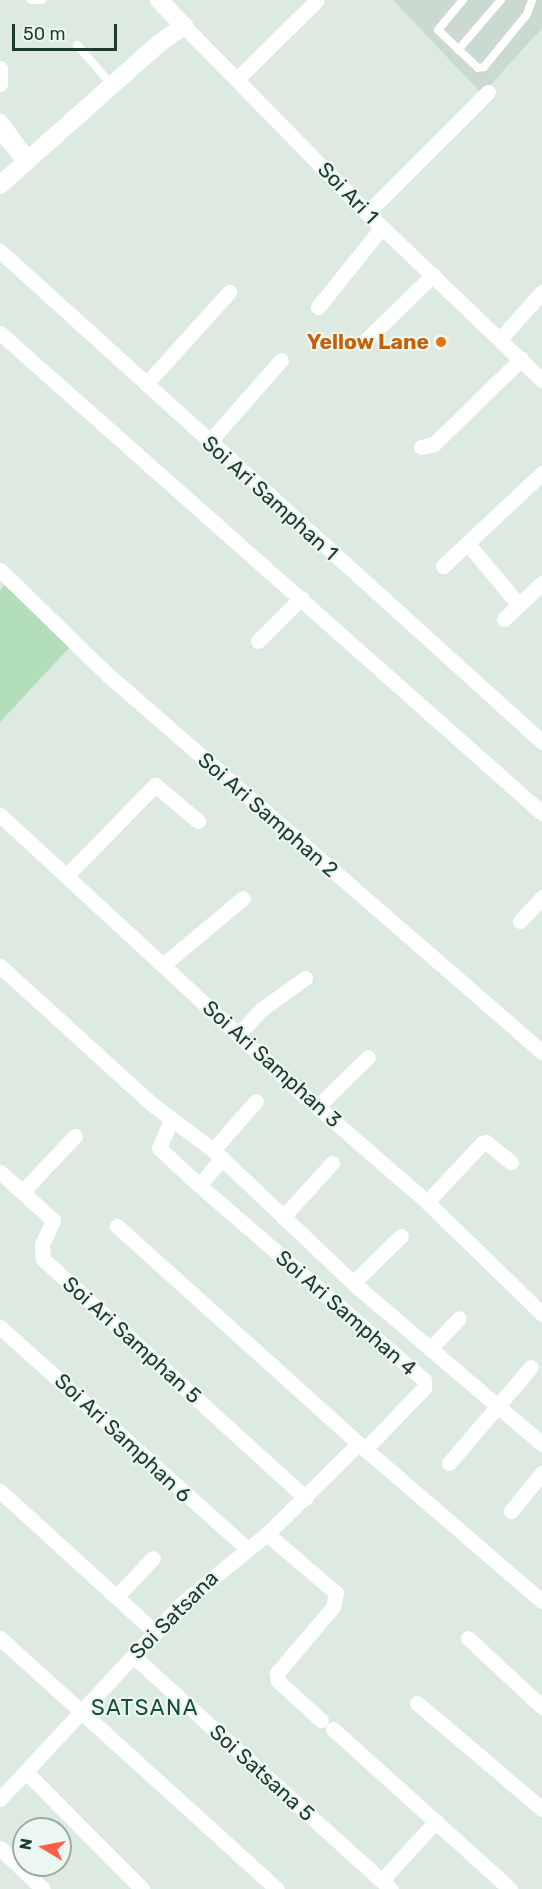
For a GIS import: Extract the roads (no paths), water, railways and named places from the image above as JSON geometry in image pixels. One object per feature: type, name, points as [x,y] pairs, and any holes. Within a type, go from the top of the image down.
[{"type":"street","name":"Soi Ari 1","points":[[159,0],[367,213],[542,380]]},
{"type":"street","points":[[237,79],[317,0]]},
{"type":"street","points":[[0,185],[112,85],[184,26]]},
{"type":"street","points":[[0,68],[0,84]]},
{"type":"street","points":[[367,213],[488,92]]},
{"type":"street","points":[[0,122],[26,161]]},
{"type":"street","points":[[318,307],[382,227]]},
{"type":"street","name":"Soi Ari Samphan 1","points":[[0,251],[542,742]]},
{"type":"street","points":[[363,343],[433,275]]},
{"type":"street","points":[[146,384],[229,292]]},
{"type":"street","points":[[500,339],[542,292]]},
{"type":"street","points":[[0,333],[542,813]]},
{"type":"street","points":[[421,447],[434,444],[520,359]]},
{"type":"street","points":[[209,442],[281,360]]},
{"type":"street","points":[[443,566],[542,473]]},
{"type":"street","points":[[468,543],[519,605]]},
{"type":"street","name":"Soi Ari Samphan 2","points":[[0,570],[108,675],[542,1052]]},
{"type":"street","points":[[504,619],[542,583]]},
{"type":"street","points":[[258,641],[300,598]]},
{"type":"street","points":[[67,875],[155,785],[198,821]]},
{"type":"street","name":"Soi Ari Samphan 3","points":[[0,815],[317,1107],[427,1202],[542,1314]]},
{"type":"street","points":[[520,921],[542,897]]},
{"type":"street","points":[[163,965],[243,898]]},
{"type":"street","points":[[0,966],[171,1120],[217,1154],[353,1283],[542,1444]]},
{"type":"street","points":[[238,1034],[262,1009],[305,978]]},
{"type":"street","points":[[317,1107],[368,1057]]},
{"type":"street","points":[[199,1185],[217,1154],[256,1101]]},
{"type":"street","name":"Soi Ari Samphan 4","points":[[171,1120],[159,1148],[424,1380],[424,1388],[362,1446]]},
{"type":"street","points":[[22,1192],[75,1136]]},
{"type":"street","points":[[427,1202],[482,1143],[486,1142],[511,1162]]},
{"type":"street","points":[[283,1217],[332,1163]]},
{"type":"street","name":"Soi Ari Samphan 5","points":[[0,1172],[53,1220],[42,1245],[43,1259],[306,1498]]},
{"type":"street","points":[[117,1226],[362,1446],[541,1598]]},
{"type":"street","points":[[353,1283],[401,1236]]},
{"type":"street","points":[[430,1349],[459,1318]]},
{"type":"street","name":"Soi Ari Samphan 6","points":[[0,1327],[246,1549]]},
{"type":"street","points":[[449,1463],[496,1405],[531,1367]]},
{"type":"street","name":"Soi Satsana","points":[[0,1798],[82,1713],[154,1632],[246,1549],[267,1534],[362,1446]]},
{"type":"street","points":[[511,1511],[542,1473]]},
{"type":"street","points":[[0,1491],[154,1632]]},
{"type":"street","points":[[267,1534],[336,1593],[333,1607],[277,1673],[278,1681],[510,1889]]},
{"type":"street","points":[[117,1596],[153,1558]]},
{"type":"street","points":[[0,1638],[277,1889]]},
{"type":"street","points":[[468,1638],[542,1707]]},
{"type":"street","name":"Soi Satsana 5","points":[[133,1656],[386,1885]]},
{"type":"street","points":[[417,1703],[542,1809]]},
{"type":"street","points":[[26,1772],[142,1889]]},
{"type":"street","points":[[386,1885],[436,1821]]},
{"type":"street","points":[[0,1848],[43,1889]]},
{"type":"lane","points":[[32,0],[42,0]]},
{"type":"lane","points":[[462,0],[438,30],[473,65],[484,67],[527,14],[532,0]]},
{"type":"lane","points":[[458,50],[501,0]]},
{"type":"lane","points":[[77,45],[112,85]]},
{"type":"lane","points":[[0,137],[26,161]]},
{"type":"place","name":"Yellow Lane","points":[[441,342]]},
{"type":"district","name":"SATSANA","points":[[145,1708]]}]
